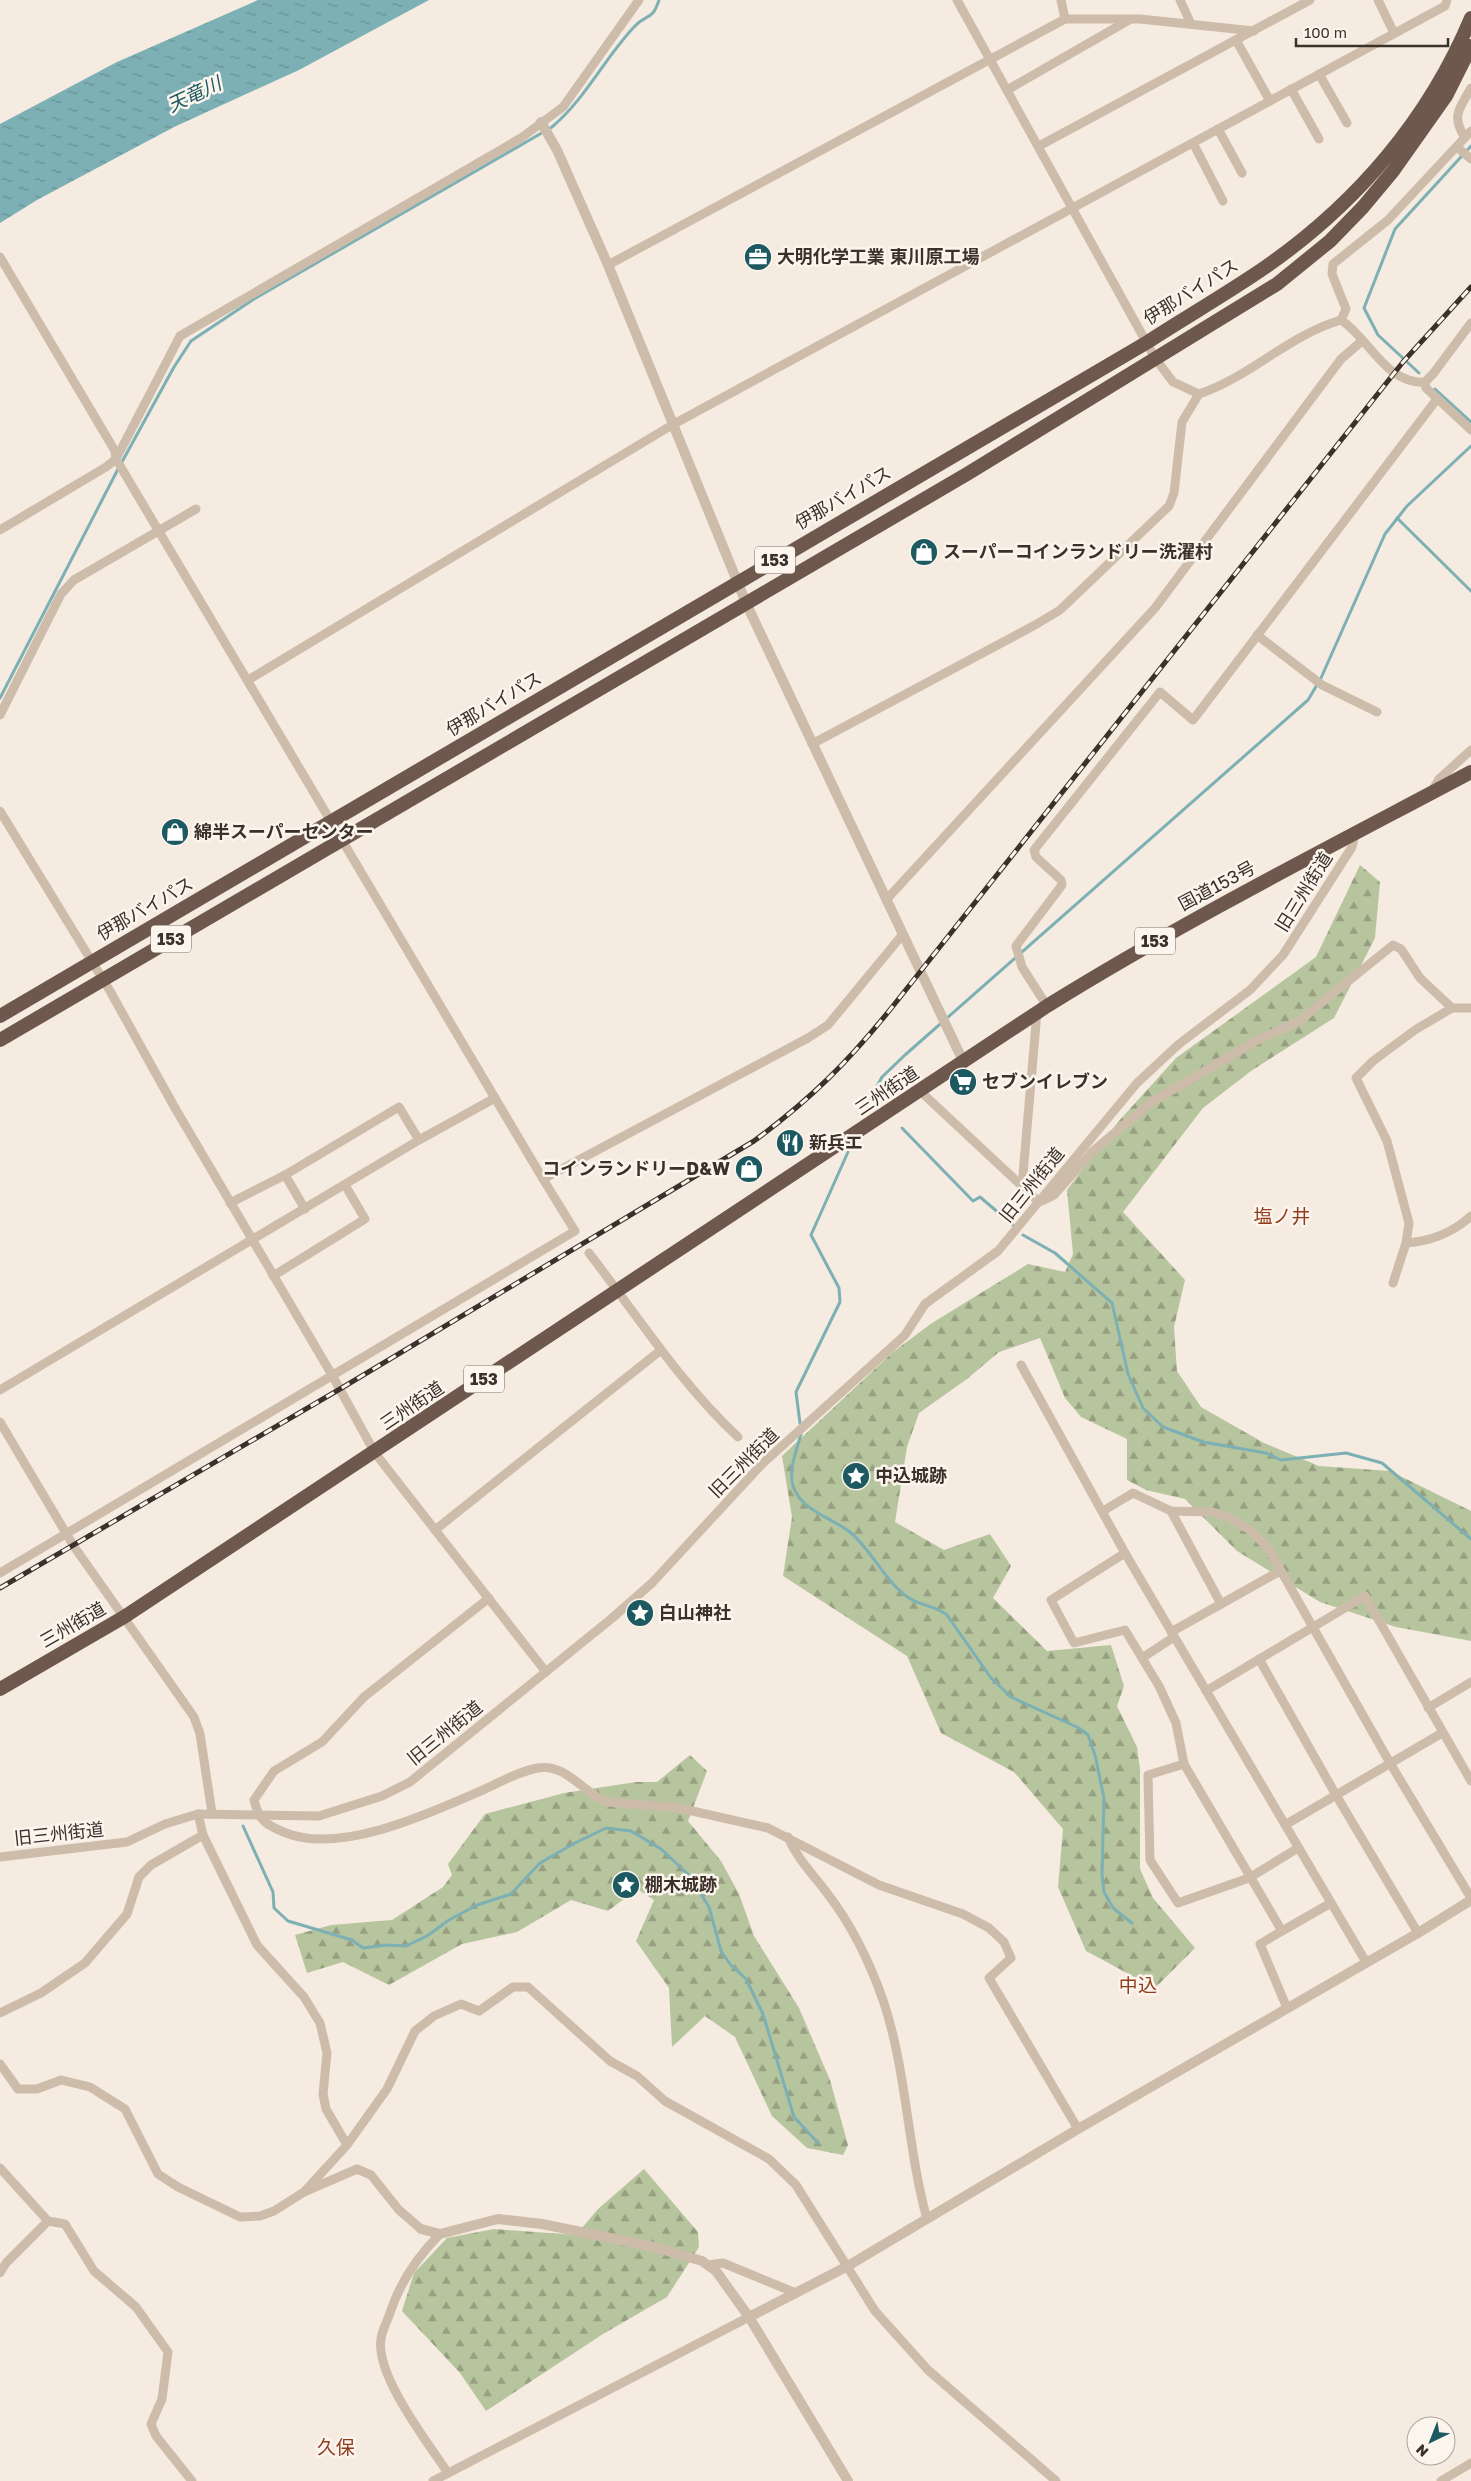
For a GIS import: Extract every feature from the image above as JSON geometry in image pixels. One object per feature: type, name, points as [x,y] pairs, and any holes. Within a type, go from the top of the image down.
[{"type":"highway","name":"伊那バイパス","points":[[0,1016],[1146,343],[1267,266],[1329,218],[1358,190],[1411,126],[1436,90],[1471,18]]},
{"type":"highway","name":"153","points":[[0,1040],[967,474],[1277,284],[1330,241],[1369,200],[1426,128],[1446,96],[1471,46]]},
{"type":"highway","name":"国道153号","points":[[963,1061],[1124,958],[1471,772]]},
{"type":"highway","name":"三州街道","points":[[0,1689],[124,1617],[375,1453],[963,1061]]},
{"type":"street","points":[[0,530],[117,459],[180,336],[521,138],[541,124],[563,107],[639,0]]},
{"type":"street","points":[[957,0],[1040,146],[1155,358],[1173,382],[1199,394]]},
{"type":"street","points":[[1061,0],[1065,18]]},
{"type":"street","points":[[1180,0],[1192,24]]},
{"type":"street","points":[[1040,146],[1310,0]]},
{"type":"street","points":[[1378,0],[1394,33]]},
{"type":"street","points":[[248,680],[672,425],[1445,6],[1447,0]]},
{"type":"street","points":[[608,265],[1065,18],[1192,24],[1254,31]]},
{"type":"street","points":[[1007,90],[1129,20]]},
{"type":"street","points":[[1236,40],[1270,101]]},
{"type":"street","points":[[1319,74],[1347,123]]},
{"type":"street","points":[[1341,320],[1346,309],[1332,274],[1333,264],[1388,220],[1458,148],[1468,134],[1457,125],[1456,117],[1471,88]]},
{"type":"street","points":[[1291,89],[1319,139]]},
{"type":"street","points":[[541,124],[549,136],[608,265],[746,603],[963,1061]]},
{"type":"street","points":[[1218,129],[1242,173]]},
{"type":"street","points":[[1193,143],[1223,201]]},
{"type":"street","points":[[1458,148],[1470,158]]},
{"type":"street","points":[[0,257],[331,823],[343,840],[575,1231],[0,1573]]},
{"type":"street","points":[[812,744],[1060,610],[1169,506],[1174,493],[1182,422],[1199,394],[1221,386],[1281,349],[1330,323],[1341,320],[1353,327],[1362,341],[1381,361],[1405,380],[1416,383],[1425,382],[1471,323]]},
{"type":"street","points":[[886,900],[1155,608],[1341,360],[1362,341]]},
{"type":"street","points":[[1425,382],[1426,388],[1471,430]]},
{"type":"street","points":[[1022,1186],[1042,1009],[1016,952],[1018,941],[1062,885],[1061,880],[1036,858],[1034,850],[1160,692],[1193,720],[1437,399]]},
{"type":"street","points":[[0,715],[61,594],[74,580],[196,509]]},
{"type":"street","points":[[1257,635],[1319,683],[1377,712]]},
{"type":"street","points":[[1430,794],[1439,779],[1471,750]]},
{"type":"street","points":[[0,811],[3,822],[103,978],[375,1453],[546,1672]]},
{"type":"street","name":"旧三州街道","points":[[0,1857],[127,1842],[165,1824],[198,1814],[319,1816],[382,1796],[410,1782],[652,1583],[761,1465],[905,1335],[925,1304],[998,1251],[1137,1084],[1179,1044],[1250,990],[1284,955],[1352,847],[1355,834]]},
{"type":"street","points":[[543,1179],[808,1038],[828,1025],[903,934]]},
{"type":"street","points":[[920,1091],[1039,1202],[1054,1195],[1092,1152],[1150,1103],[1254,1042],[1299,1021],[1393,945],[1401,949],[1420,978],[1452,1008]]},
{"type":"street","points":[[1393,1283],[1406,1243],[1409,1223],[1387,1141],[1356,1078],[1373,1061],[1415,1030],[1452,1008],[1471,1008]]},
{"type":"street","points":[[0,1390],[419,1140],[495,1098]]},
{"type":"street","points":[[230,1202],[285,1175],[399,1107],[419,1140]]},
{"type":"street","points":[[285,1175],[305,1209]]},
{"type":"street","points":[[273,1276],[365,1219],[345,1185]]},
{"type":"street","points":[[1406,1243],[1427,1242],[1443,1236],[1471,1216]]},
{"type":"street","points":[[589,1253],[714,1415],[738,1437]]},
{"type":"street","points":[[435,1530],[662,1350]]},
{"type":"street","points":[[1021,1365],[1125,1553],[1366,1962]]},
{"type":"street","points":[[0,1422],[66,1533],[194,1717],[200,1734],[212,1813]]},
{"type":"street","points":[[433,2481],[846,2267],[1078,2129],[1418,1933],[1471,1899],[1390,1763],[1268,1548],[1250,1530],[1228,1517],[1212,1512],[1171,1512],[1133,1493],[1103,1511]]},
{"type":"street","points":[[1171,1512],[1222,1604]]},
{"type":"street","points":[[1125,1553],[1051,1600],[1074,1643],[1125,1630],[1159,1686],[1176,1723],[1184,1764],[1249,1878],[1282,1931]]},
{"type":"street","points":[[1142,1658],[1173,1635],[1222,1604],[1280,1571]]},
{"type":"street","points":[[1206,1690],[1365,1596],[1471,1781]]},
{"type":"street","points":[[489,1598],[364,1697],[322,1742],[274,1771],[254,1800],[257,1814],[269,1826],[290,1834],[313,1840],[344,1839],[397,1823],[462,1799],[521,1773],[538,1768],[551,1767],[564,1772],[598,1798],[608,1802],[679,1808],[768,1828],[879,1884],[963,1914],[989,1928],[1004,1942],[1012,1958],[989,1978],[1078,2129]]},
{"type":"street","points":[[1259,1659],[1336,1795],[1418,1933]]},
{"type":"street","points":[[1428,1708],[1471,1682]]},
{"type":"street","points":[[1285,1825],[1442,1733]]},
{"type":"street","points":[[1184,1764],[1148,1775],[1150,1860],[1178,1903],[1249,1878],[1298,1848]]},
{"type":"street","points":[[198,1814],[203,1835],[257,1945],[304,1997],[320,2023],[327,2053],[323,2094],[326,2109],[347,2145]]},
{"type":"street","points":[[0,2013],[41,1993],[85,1963],[127,1914],[139,1877],[151,1865],[203,1835]]},
{"type":"street","points":[[788,1837],[795,1854],[839,1909],[862,1950],[882,1999],[896,2044],[919,2192],[927,2220]]},
{"type":"street","points":[[1287,2008],[1260,1944],[1331,1903]]},
{"type":"street","points":[[304,2192],[347,2145],[387,2090],[415,2031],[446,2009],[461,2004],[479,2011],[514,1986],[528,1987],[610,2061],[636,2076],[665,2101],[769,2159],[796,2185],[875,2311],[928,2370],[1056,2481]]},
{"type":"street","points":[[0,2064],[18,2089],[37,2090],[61,2080],[90,2087],[125,2109],[158,2174],[178,2187],[240,2217],[260,2216],[274,2211],[304,2192],[357,2169],[371,2175],[399,2210],[421,2230],[440,2234],[498,2220],[542,2224],[654,2247],[708,2264],[723,2263],[796,2293]]},
{"type":"street","points":[[0,2168],[48,2221],[65,2224],[94,2271],[136,2307],[168,2352],[162,2400],[151,2424],[156,2436],[192,2481]]},
{"type":"street","points":[[0,2273],[6,2263],[48,2221]]},
{"type":"street","points":[[440,2234],[421,2254],[396,2295],[380,2340],[388,2376],[400,2400],[448,2474]]},
{"type":"street","points":[[708,2264],[716,2271],[749,2317],[848,2481]]},
{"type":"street","points":[[1441,2481],[1471,2463]]},
{"type":"green space","points":[[1360,865],[1380,882],[1375,938],[1334,1018],[1251,1071],[1203,1108],[1123,1212],[1185,1280],[1174,1327],[1177,1371],[1201,1407],[1264,1443],[1319,1466],[1390,1471],[1471,1511],[1471,1641],[1396,1627],[1320,1602],[1237,1551],[1185,1499],[1146,1490],[1127,1480],[1127,1439],[1081,1417],[1065,1398],[1040,1338],[999,1352],[967,1379],[919,1413],[907,1447],[895,1522],[944,1550],[990,1534],[1011,1566],[993,1598],[1047,1651],[1111,1645],[1124,1686],[1117,1706],[1137,1747],[1140,1769],[1140,1869],[1153,1898],[1195,1948],[1155,1988],[1086,1951],[1058,1887],[1063,1829],[1014,1772],[941,1733],[907,1656],[783,1576],[792,1517],[782,1456],[893,1352],[932,1323],[1028,1264],[1065,1272],[1073,1254],[1067,1190],[1118,1122],[1176,1058],[1316,957]]},
{"type":"green space","points":[[690,1755],[707,1771],[688,1821],[721,1861],[739,1894],[754,1936],[799,2008],[830,2080],[848,2145],[843,2155],[807,2148],[772,2116],[735,2037],[705,2016],[672,2047],[669,1988],[636,1941],[654,1900],[637,1889],[608,1911],[571,1900],[517,1932],[462,1944],[389,1985],[343,1962],[307,1973],[295,1935],[331,1925],[392,1920],[443,1887],[452,1875],[448,1864],[485,1814],[564,1793],[636,1782],[657,1782]]},
{"type":"green space","points":[[644,2169],[698,2232],[699,2247],[667,2297],[603,2334],[486,2411],[460,2373],[402,2311],[414,2273],[447,2238],[494,2229],[576,2235],[598,2209]]},
{"type":"water","name":"天竜川","points":[[258,0],[429,0],[299,70],[174,127],[37,200],[0,223],[0,124],[117,62]]},
{"type":"waterway","points":[[0,698],[117,471],[174,367],[191,341],[254,299],[552,127],[575,104],[623,39],[638,23],[654,12],[659,0]]},
{"type":"waterway","points":[[1419,373],[1378,335],[1364,308],[1395,229],[1471,146]]},
{"type":"waterway","points":[[1435,389],[1471,422]]},
{"type":"waterway","points":[[866,1107],[882,1077],[905,1055],[1308,700],[1321,678],[1385,534],[1407,506],[1471,446]]},
{"type":"waterway","points":[[1397,518],[1471,591]]},
{"type":"waterway","points":[[902,1128],[973,1201],[980,1197],[1013,1225]]},
{"type":"waterway","points":[[800,1423],[796,1392],[840,1302],[839,1288],[811,1235],[848,1152]]},
{"type":"waterway","points":[[1023,1235],[1055,1253],[1112,1303],[1128,1374],[1143,1408],[1163,1427],[1203,1442],[1266,1453],[1281,1460],[1346,1453],[1382,1463],[1471,1539]]},
{"type":"waterway","points":[[801,1434],[794,1460],[792,1480],[797,1495],[803,1502],[851,1533],[893,1584],[909,1598],[947,1615],[991,1678],[1011,1697],[1079,1728],[1088,1735],[1095,1755],[1104,1798],[1102,1875],[1104,1892],[1113,1908],[1132,1923]]},
{"type":"waterway","points":[[243,1826],[273,1892],[274,1908],[288,1921],[352,1940],[363,1948],[386,1945],[406,1946],[427,1936],[449,1920],[477,1905],[511,1894],[540,1863],[573,1844],[606,1828],[631,1831],[661,1849],[690,1876],[709,1907],[721,1951],[730,1964],[746,1979],[763,2014],[794,2117],[818,2143]]},
{"type":"railway","points":[[0,1588],[340,1389],[754,1141],[794,1110],[845,1062],[893,1006],[1403,362],[1471,287]]},
{"type":"place","name":"大明化学工業 東川原工場","points":[[758,257]]},
{"type":"place","name":"スーパーコインランドリー洗濯村","points":[[924,552]]},
{"type":"place","name":"綿半スーパーセンター","points":[[175,832]]},
{"type":"place","name":"セブンイレブン","points":[[963,1082]]},
{"type":"place","name":"新兵エ","points":[[790,1143]]},
{"type":"place","name":"コインランドリーD&W","points":[[749,1169]]},
{"type":"place","name":"中込城跡","points":[[856,1476]]},
{"type":"place","name":"白山神社","points":[[640,1613]]},
{"type":"place","name":"棚木城跡","points":[[626,1885]]},
{"type":"district","name":"塩ノ井","points":[[1282,1216]]},
{"type":"district","name":"中込","points":[[1138,1985]]},
{"type":"district","name":"久保","points":[[336,2447]]}]
